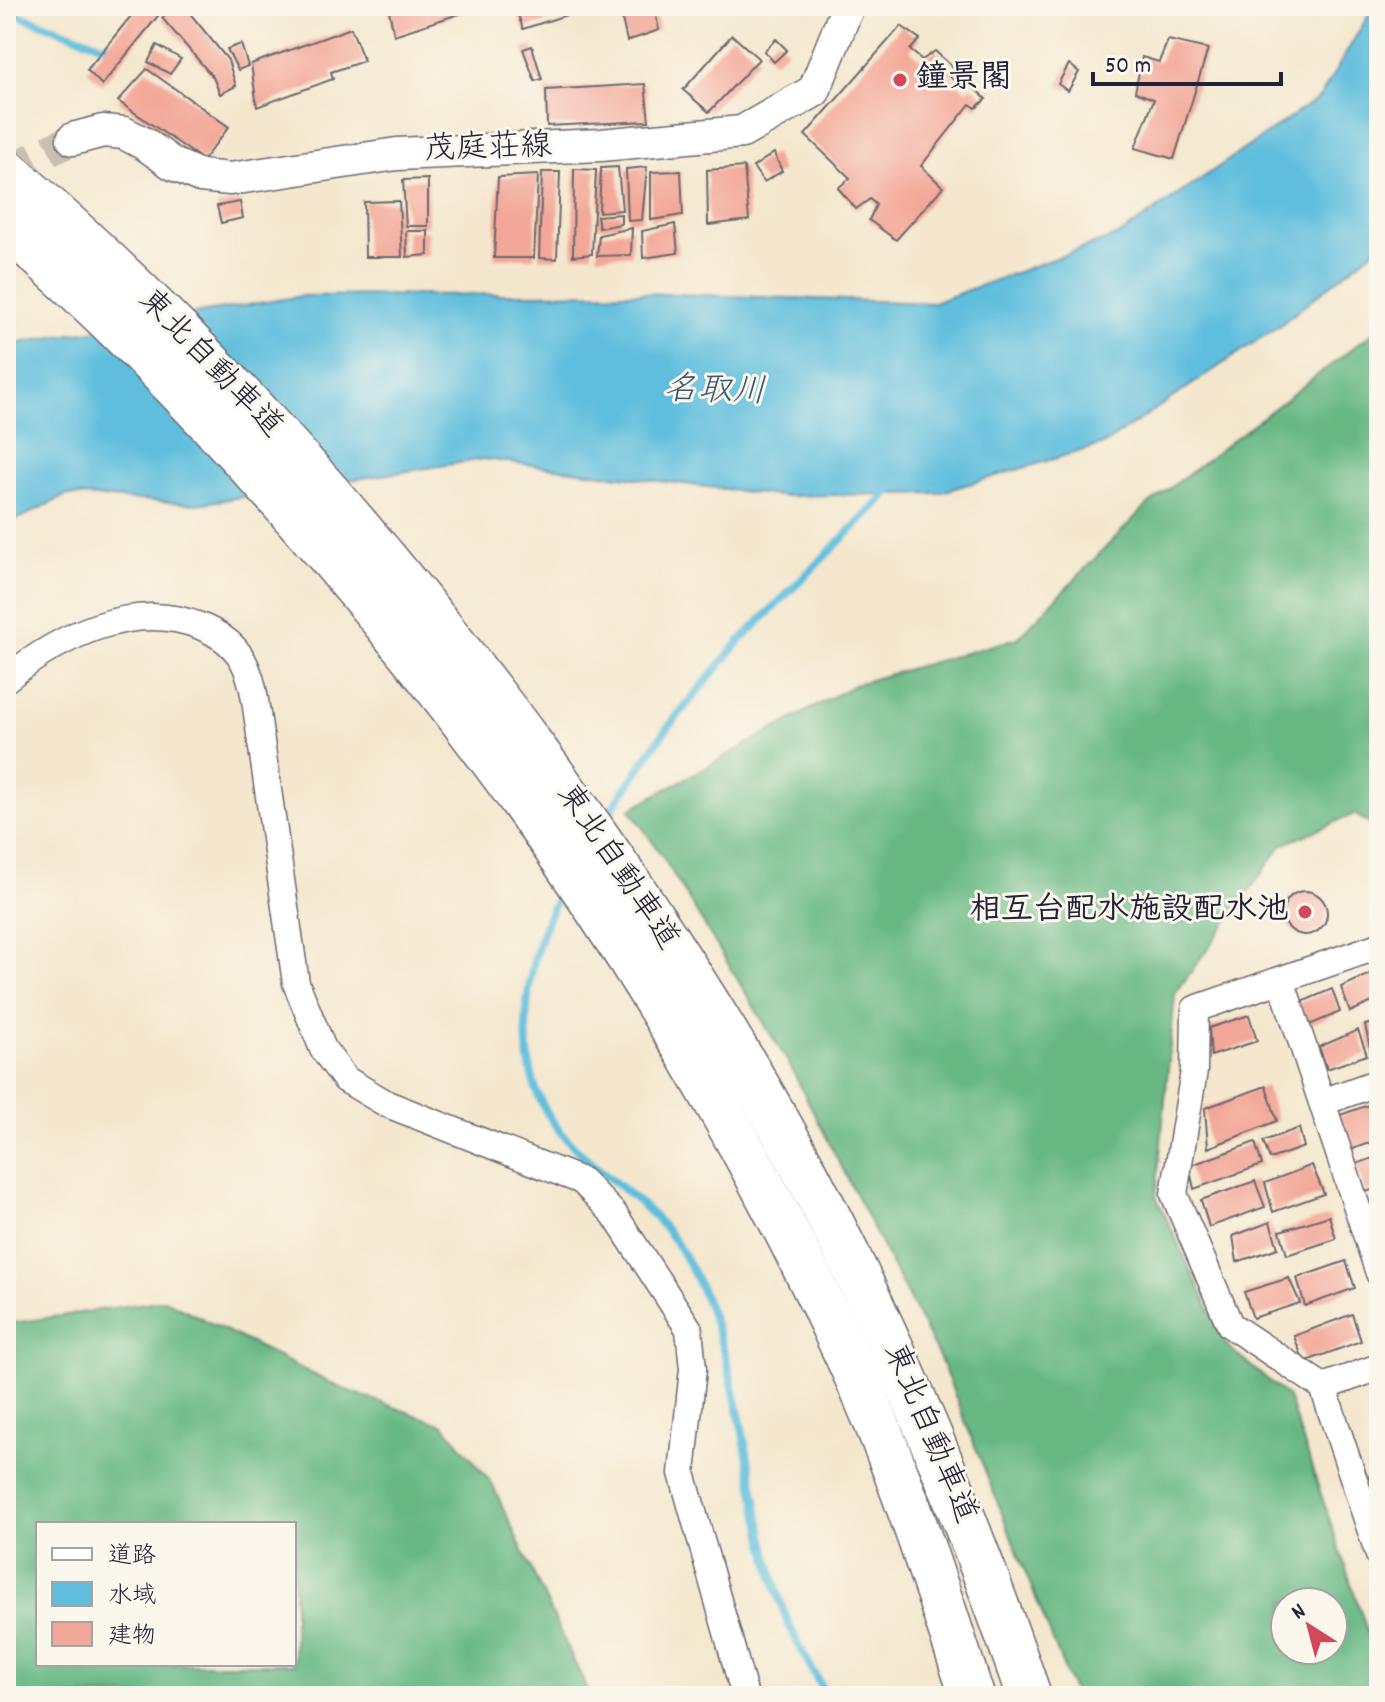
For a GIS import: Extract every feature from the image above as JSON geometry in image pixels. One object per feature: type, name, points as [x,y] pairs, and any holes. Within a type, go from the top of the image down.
[{"type":"highway","points":[[6,154],[113,259]]},
{"type":"highway","name":"東北自動車道","points":[[6,171],[113,259],[310,470],[472,665],[614,859],[730,1040],[828,1216],[889,1339],[993,1590],[1029,1696]]},
{"type":"highway","name":"東北自動車道","points":[[6,226],[58,271],[191,402],[355,586],[430,676],[589,894],[700,1072],[780,1217],[844,1350],[904,1495],[972,1696]]},
{"type":"street","name":"茂庭荘線","points":[[73,139],[103,131],[124,133],[173,164],[200,176],[230,179],[397,154],[601,145],[742,132],[814,91],[848,6]]},
{"type":"street","points":[[6,679],[59,643],[110,621],[152,616],[176,618],[210,630],[225,639],[245,661],[255,700],[296,983],[323,1049],[345,1079],[387,1104],[582,1181],[614,1214],[689,1329],[693,1369],[682,1473],[745,1696]]},
{"type":"street","points":[[1379,946],[1195,1009],[1194,1071],[1174,1194],[1230,1325],[1323,1387],[1379,1555]]},
{"type":"street","points":[[1281,980],[1323,1102],[1371,1220],[1379,1273]]},
{"type":"street","points":[[1323,1102],[1379,1082]]},
{"type":"street","points":[[1323,1387],[1379,1367]]},
{"type":"green space","points":[[1379,328],[1379,829],[1354,814],[1282,845],[1175,994],[1156,1196],[1226,1345],[1288,1397],[1379,1666],[1379,1696],[1075,1696],[941,1361],[789,1064],[630,809],[856,684],[1018,638],[1144,508]]},
{"type":"green space","points":[[165,1300],[338,1387],[444,1425],[491,1482],[590,1696],[6,1696],[6,1324]]},
{"type":"water","name":"名取川","points":[[1374,6],[1379,6],[1379,246],[1280,325],[1104,444],[938,493],[780,496],[484,459],[197,504],[67,495],[6,525],[6,345],[302,296],[639,293],[933,303],[1121,234],[1320,97]]},
{"type":"building","points":[[139,6],[158,16],[102,85],[87,70]]},
{"type":"building","points":[[172,6],[184,6],[228,60],[236,86],[220,94],[213,77],[162,18]]},
{"type":"building","points":[[388,6],[460,6],[462,13],[394,35]]},
{"type":"building","points":[[515,6],[591,6],[591,7],[523,29]]},
{"type":"building","points":[[619,6],[654,6],[659,30],[627,41]]},
{"type":"building","points":[[901,26],[920,39],[910,50],[922,60],[935,51],[955,69],[949,76],[966,90],[972,86],[986,99],[976,108],[970,104],[921,166],[943,187],[896,240],[869,220],[876,205],[870,199],[856,209],[838,188],[850,178],[805,135]]},
{"type":"building","points":[[351,28],[364,61],[331,72],[333,79],[257,107],[251,64]]},
{"type":"building","points":[[732,35],[759,59],[709,112],[683,90]]},
{"type":"building","points":[[776,39],[787,50],[774,62],[764,51]]},
{"type":"building","points":[[1168,40],[1208,49],[1174,159],[1135,148],[1154,99],[1135,92],[1142,57],[1159,62]]},
{"type":"building","points":[[241,44],[248,66],[238,70],[227,49]]},
{"type":"building","points":[[157,45],[181,59],[170,74],[148,62]]},
{"type":"building","points":[[532,46],[542,79],[535,81],[523,49]]},
{"type":"building","points":[[1069,64],[1079,72],[1068,91],[1058,84]]},
{"type":"building","points":[[147,69],[229,127],[203,160],[118,101]]},
{"type":"building","points":[[645,84],[649,121],[547,126],[546,90]]},
{"type":"building","points":[[774,153],[782,171],[764,182],[753,167]]},
{"type":"building","points":[[618,167],[622,210],[599,212],[601,168]]},
{"type":"building","points":[[647,167],[642,220],[628,221],[626,169]]},
{"type":"building","points":[[744,167],[749,220],[708,225],[707,170]]},
{"type":"building","points":[[574,169],[596,170],[592,254],[573,256]]},
{"type":"building","points":[[681,171],[683,215],[651,220],[651,172]]},
{"type":"building","points":[[542,172],[560,172],[557,259],[539,258]]},
{"type":"building","points":[[538,175],[534,258],[494,258],[498,177]]},
{"type":"building","points":[[428,179],[428,226],[406,226],[403,180]]},
{"type":"building","points":[[399,201],[402,257],[365,257],[364,202]]},
{"type":"building","points":[[240,202],[243,218],[221,223],[217,206]]},
{"type":"building","points":[[621,214],[621,224],[599,228],[597,216]]},
{"type":"building","points":[[675,224],[678,253],[643,258],[642,231]]},
{"type":"building","points":[[632,228],[631,255],[597,256],[599,235]]},
{"type":"building","points":[[406,231],[428,231],[428,255],[407,257]]},
{"type":"building","name":"相互台配水施設配水池","points":[[1305,891],[1321,897],[1327,913],[1321,929],[1305,935],[1289,929],[1283,913],[1289,897]]},
{"type":"building","points":[[1379,970],[1379,999],[1350,1012],[1341,987]]},
{"type":"building","points":[[1332,989],[1340,1012],[1305,1027],[1297,1004]]},
{"type":"building","points":[[1249,1015],[1257,1041],[1211,1056],[1209,1028]]},
{"type":"building","points":[[1379,1021],[1379,1049],[1371,1052],[1365,1025]]},
{"type":"building","points":[[1358,1030],[1367,1055],[1327,1069],[1319,1047]]},
{"type":"building","points":[[1266,1086],[1277,1121],[1208,1148],[1205,1108]]},
{"type":"building","points":[[1374,1103],[1379,1116],[1379,1139],[1348,1151],[1337,1116]]},
{"type":"building","points":[[1299,1128],[1304,1147],[1270,1159],[1263,1141]]},
{"type":"building","points":[[1255,1142],[1262,1165],[1194,1189],[1189,1166]]},
{"type":"building","points":[[1379,1156],[1379,1188],[1365,1192],[1356,1164]]},
{"type":"building","points":[[1312,1165],[1324,1194],[1273,1212],[1265,1183]]},
{"type":"building","points":[[1255,1181],[1265,1207],[1209,1227],[1201,1200]]},
{"type":"building","points":[[1329,1216],[1336,1239],[1287,1255],[1280,1231]]},
{"type":"building","points":[[1270,1222],[1278,1248],[1237,1262],[1233,1236]]},
{"type":"building","points":[[1346,1261],[1355,1288],[1305,1306],[1297,1278]]},
{"type":"building","points":[[1289,1278],[1300,1303],[1253,1318],[1244,1292]]},
{"type":"building","points":[[1352,1314],[1361,1341],[1304,1362],[1294,1336]]},
{"type":"building","points":[[1379,1472],[1379,1525],[1362,1480]]},
{"type":"waterway","points":[[6,11],[102,45],[115,44]]},
{"type":"waterway","points":[[603,822],[664,732],[738,643],[892,489]]},
{"type":"waterway","points":[[565,885],[543,930],[530,981],[526,1033],[534,1083],[545,1109],[561,1132],[664,1227],[680,1249],[701,1290],[731,1377],[781,1603],[826,1696]]},
{"type":"tunnel","points":[[6,172],[73,139]]},
{"type":"place","name":"鐘景閣","points":[[900,80]]},
{"type":"place","name":"相互台配水施設配水池","points":[[1305,912]]}]
